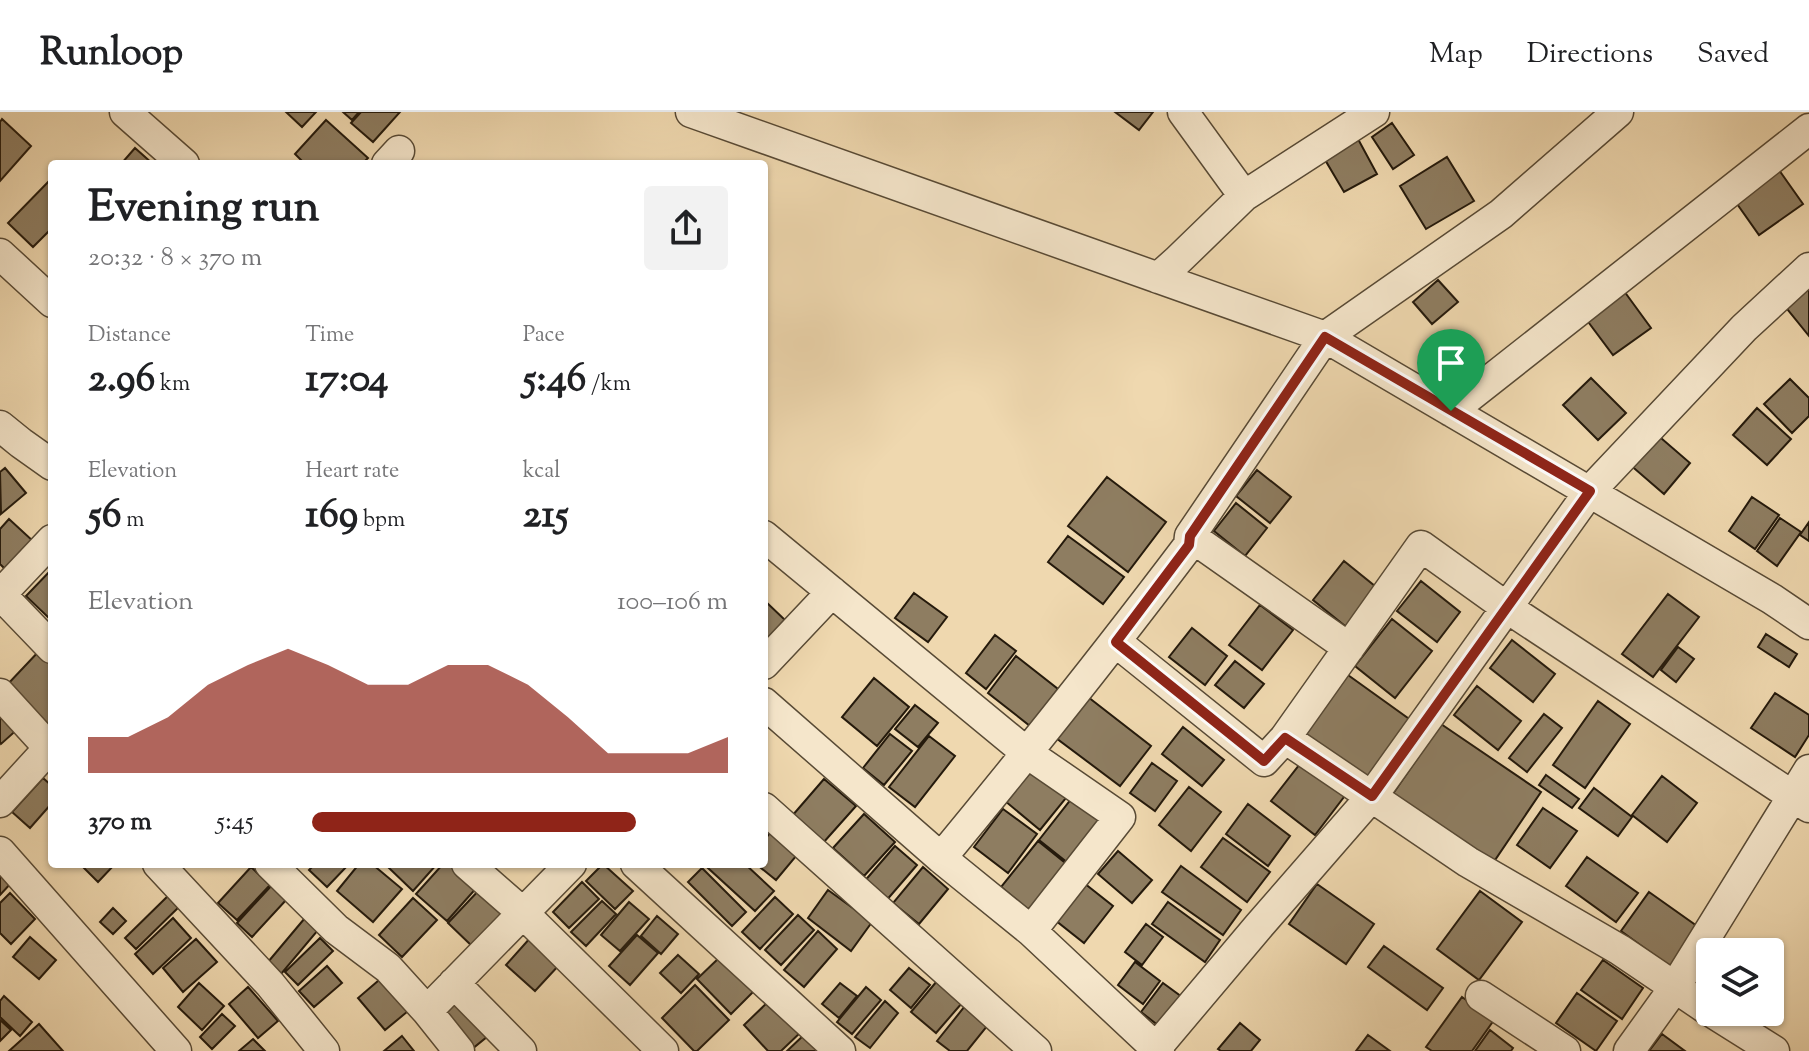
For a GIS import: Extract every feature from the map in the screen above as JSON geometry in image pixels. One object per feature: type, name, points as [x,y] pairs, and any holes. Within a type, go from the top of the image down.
[{"type":"street","points":[[125,112],[179,160]]},
{"type":"street","points":[[691,112],[1325,337],[1590,491],[1809,624]]},
{"type":"street","points":[[1183,112],[1244,196]]},
{"type":"street","points":[[1158,278],[1244,196],[1374,112]]},
{"type":"street","points":[[941,858],[1116,642],[1189,545],[1190,536],[1325,337],[1501,214],[1618,112]]},
{"type":"street","points":[[1451,411],[1809,129]]},
{"type":"street","points":[[0,254],[48,298]]},
{"type":"street","points":[[768,707],[941,858],[1031,931],[1158,1050],[1258,927],[1372,796],[1590,491],[1744,328],[1809,268]]},
{"type":"street","points":[[0,426],[48,462]]},
{"type":"street","points":[[1190,536],[1349,648]]},
{"type":"street","points":[[768,539],[1027,753],[1120,817],[1031,931]]},
{"type":"street","points":[[48,544],[0,594],[48,644]]},
{"type":"street","points":[[1116,642],[1264,761],[1285,738],[1421,546],[1506,607],[1801,801]]},
{"type":"street","points":[[768,660],[832,592]]},
{"type":"street","points":[[0,694],[48,745]]},
{"type":"street","points":[[1285,738],[1468,862],[1620,950],[1696,1002]]},
{"type":"street","points":[[0,802],[48,751]]},
{"type":"street","points":[[1629,1051],[1801,801],[1809,770]]},
{"type":"street","points":[[768,812],[1036,1051]]},
{"type":"street","points":[[0,852],[176,1051]]},
{"type":"street","points":[[162,868],[270,984],[324,1051]]},
{"type":"street","points":[[274,868],[336,929],[388,968],[459,1051]]},
{"type":"street","points":[[472,868],[523,913],[663,1051]]},
{"type":"street","points":[[427,1011],[567,868]]},
{"type":"street","points":[[640,868],[840,1051]]},
{"type":"street","points":[[454,983],[521,1051]]},
{"type":"street","points":[[1481,996],[1565,1051]]},
{"type":"street","points":[[1734,1026],[1774,1051]]},
{"type":"building","points":[[286,112],[316,112],[302,127]]},
{"type":"building","points":[[343,112],[359,112],[352,120]]},
{"type":"building","points":[[361,112],[400,112],[373,142],[351,123]]},
{"type":"building","points":[[1115,112],[1153,112],[1139,130]]},
{"type":"building","points":[[2,119],[31,146],[0,181],[0,122]]},
{"type":"building","points":[[326,120],[368,158],[301,160],[295,154]]},
{"type":"building","points":[[1392,123],[1414,155],[1393,169],[1372,137]]},
{"type":"building","points":[[1358,139],[1377,174],[1344,192],[1324,158]]},
{"type":"building","points":[[135,148],[148,160],[124,160]]},
{"type":"building","points":[[1447,157],[1474,201],[1426,229],[1400,186]]},
{"type":"building","points":[[1779,170],[1803,204],[1759,235],[1735,201]]},
{"type":"building","points":[[48,182],[48,232],[33,247],[8,223]]},
{"type":"building","points":[[1438,280],[1458,302],[1432,324],[1413,302]]},
{"type":"building","points":[[1809,283],[1809,336],[1783,304]]},
{"type":"building","points":[[1624,291],[1651,328],[1613,355],[1586,319]]},
{"type":"building","points":[[1591,378],[1626,413],[1598,440],[1563,405]]},
{"type":"building","points":[[1790,379],[1809,398],[1809,416],[1792,433],[1764,404]]},
{"type":"building","points":[[1757,408],[1791,439],[1767,465],[1733,435]]},
{"type":"building","points":[[1654,432],[1690,463],[1664,494],[1628,463]]},
{"type":"building","points":[[5,468],[26,493],[1,514],[0,472]]},
{"type":"building","points":[[1257,470],[1291,497],[1270,523],[1236,496]]},
{"type":"building","points":[[1107,477],[1166,522],[1128,572],[1068,526]]},
{"type":"building","points":[[1752,497],[1779,515],[1755,549],[1729,531]]},
{"type":"building","points":[[1236,503],[1267,528],[1245,556],[1214,531]]},
{"type":"building","points":[[1780,518],[1801,532],[1777,566],[1757,551]]},
{"type":"building","points":[[9,519],[34,542],[7,571],[0,564],[0,529]]},
{"type":"building","points":[[1809,522],[1809,541],[1800,535]]},
{"type":"building","points":[[1068,536],[1124,577],[1103,604],[1048,562]]},
{"type":"building","points":[[1344,561],[1381,591],[1350,630],[1313,600]]},
{"type":"building","points":[[48,573],[48,617],[26,596]]},
{"type":"building","points":[[1421,581],[1460,612],[1437,642],[1397,611]]},
{"type":"building","points":[[914,593],[947,617],[928,642],[895,618]]},
{"type":"building","points":[[1668,594],[1699,617],[1653,677],[1622,654]]},
{"type":"building","points":[[768,604],[785,620],[768,639]]},
{"type":"building","points":[[1260,605],[1293,630],[1262,670],[1229,645]]},
{"type":"building","points":[[1392,619],[1432,651],[1395,698],[1355,666]]},
{"type":"building","points":[[1192,628],[1227,656],[1205,685],[1169,657]]},
{"type":"building","points":[[1766,634],[1797,654],[1789,667],[1758,647]]},
{"type":"building","points":[[995,635],[1016,651],[986,689],[966,673]]},
{"type":"building","points":[[1512,640],[1555,674],[1533,702],[1490,668]]},
{"type":"building","points":[[1678,647],[1694,659],[1676,682],[1661,670]]},
{"type":"building","points":[[41,649],[48,656],[48,727],[6,686]]},
{"type":"building","points":[[1016,656],[1058,689],[1030,726],[988,693]]},
{"type":"building","points":[[1235,661],[1264,684],[1244,708],[1215,685]]},
{"type":"building","points":[[1341,670],[1412,721],[1368,783],[1297,732]]},
{"type":"building","points":[[874,678],[909,707],[877,746],[842,717]]},
{"type":"building","points":[[1477,686],[1521,721],[1498,750],[1454,715]]},
{"type":"building","points":[[1775,693],[1809,715],[1809,735],[1795,757],[1751,728]]},
{"type":"building","points":[[1088,697],[1151,746],[1120,786],[1056,738]]},
{"type":"building","points":[[1598,701],[1630,724],[1585,788],[1553,765]]},
{"type":"building","points":[[0,703],[21,726],[1,744],[0,742]]},
{"type":"building","points":[[915,705],[938,723],[918,747],[895,729]]},
{"type":"building","points":[[1544,714],[1562,728],[1527,772],[1509,758]]},
{"type":"building","points":[[1441,724],[1541,792],[1491,866],[1390,798]]},
{"type":"building","points":[[1183,727],[1224,760],[1202,786],[1162,754]]},
{"type":"building","points":[[890,734],[912,751],[884,785],[863,768]]},
{"type":"building","points":[[929,736],[955,756],[915,807],[889,787]]},
{"type":"building","points":[[1303,760],[1347,793],[1315,835],[1271,801]]},
{"type":"building","points":[[1152,763],[1177,781],[1155,811],[1130,793]]},
{"type":"building","points":[[1032,770],[1066,798],[1040,830],[1005,801]]},
{"type":"building","points":[[1546,775],[1579,799],[1572,808],[1539,785]]},
{"type":"building","points":[[1662,776],[1697,803],[1667,842],[1632,815]]},
{"type":"building","points":[[43,778],[48,782],[48,808],[30,828],[12,812]]},
{"type":"building","points":[[824,779],[856,806],[823,843],[792,816]]},
{"type":"building","points":[[1189,787],[1221,812],[1191,851],[1159,825]]},
{"type":"building","points":[[1594,788],[1632,817],[1618,836],[1579,808]]},
{"type":"building","points":[[1072,798],[1102,821],[1068,863],[1039,840]]},
{"type":"building","points":[[1248,804],[1290,836],[1268,866],[1226,834]]},
{"type":"building","points":[[1543,808],[1577,831],[1550,868],[1517,845]]},
{"type":"building","points":[[1003,809],[1037,834],[1008,873],[974,847]]},
{"type":"building","points":[[864,814],[895,842],[864,876],[833,848]]},
{"type":"building","points":[[770,833],[797,855],[776,880],[761,868],[768,868]]},
{"type":"building","points":[[1223,838],[1270,872],[1247,902],[1201,867]]},
{"type":"building","points":[[1038,841],[1069,866],[1031,912],[1001,887]]},
{"type":"building","points":[[895,846],[917,865],[885,902],[863,883]]},
{"type":"building","points":[[1118,851],[1152,880],[1132,903],[1098,874]]},
{"type":"building","points":[[1587,857],[1638,893],[1616,922],[1566,886]]},
{"type":"building","points":[[1181,866],[1241,910],[1223,935],[1162,892]]},
{"type":"building","points":[[923,867],[948,889],[919,924],[893,903]]},
{"type":"building","points":[[84,868],[111,868],[98,882]]},
{"type":"building","points":[[250,868],[270,885],[237,920],[218,903]]},
{"type":"building","points":[[311,868],[345,868],[327,887],[309,870]]},
{"type":"building","points":[[356,868],[377,868],[402,889],[373,922],[337,891]]},
{"type":"building","points":[[389,868],[433,868],[413,891]]},
{"type":"building","points":[[439,868],[460,868],[479,885],[447,921],[416,894]]},
{"type":"building","points":[[599,868],[607,868],[633,891],[615,909],[586,881]]},
{"type":"building","points":[[702,868],[746,912],[732,926],[688,882]]},
{"type":"building","points":[[708,868],[749,868],[774,891],[755,911]]},
{"type":"building","points":[[0,871],[12,882],[0,895]]},
{"type":"building","points":[[582,882],[599,899],[569,928],[553,912]]},
{"type":"building","points":[[1084,883],[1113,906],[1084,943],[1055,920]]},
{"type":"building","points":[[1317,884],[1374,924],[1346,964],[1289,924]]},
{"type":"building","points":[[272,885],[287,899],[252,937],[237,923]]},
{"type":"building","points":[[481,888],[507,913],[473,947],[448,923]]},
{"type":"building","points":[[828,890],[872,922],[851,951],[808,918]]},
{"type":"building","points":[[173,891],[184,902],[136,949],[125,938]]},
{"type":"building","points":[[1480,891],[1522,922],[1479,980],[1437,949]]},
{"type":"building","points":[[1649,892],[1704,931],[1696,938],[1676,971],[1621,931]]},
{"type":"building","points":[[10,893],[35,919],[11,944],[0,933],[0,903]]},
{"type":"building","points":[[775,897],[793,914],[760,949],[742,932]]},
{"type":"building","points":[[413,898],[437,920],[402,957],[379,935]]},
{"type":"building","points":[[602,901],[616,914],[586,946],[571,932]]},
{"type":"building","points":[[629,902],[649,919],[620,951],[601,935]]},
{"type":"building","points":[[1168,902],[1220,940],[1205,962],[1152,924]]},
{"type":"building","points":[[113,908],[126,921],[113,934],[100,922]]},
{"type":"building","points":[[310,912],[324,923],[281,974],[268,962]]},
{"type":"building","points":[[798,915],[814,930],[781,965],[765,950]]},
{"type":"building","points":[[657,916],[678,934],[661,954],[641,936]]},
{"type":"building","points":[[173,918],[191,938],[153,974],[135,954]]},
{"type":"building","points":[[1146,924],[1163,937],[1142,965],[1125,952]]},
{"type":"building","points":[[818,931],[837,949],[804,987],[784,970]]},
{"type":"building","points":[[637,935],[658,953],[630,985],[609,966]]},
{"type":"building","points":[[30,937],[56,960],[39,979],[13,957]]},
{"type":"building","points":[[531,937],[560,964],[535,991],[506,965]]},
{"type":"building","points":[[320,938],[333,951],[298,985],[285,972]]},
{"type":"building","points":[[196,939],[217,962],[183,992],[163,968]]},
{"type":"building","points":[[1384,946],[1443,988],[1427,1010],[1368,967]]},
{"type":"building","points":[[678,955],[699,974],[681,993],[660,973]]},
{"type":"building","points":[[720,957],[754,991],[731,1014],[697,979]]},
{"type":"building","points":[[1603,960],[1643,988],[1622,1019],[1581,990]]},
{"type":"building","points":[[1135,962],[1160,981],[1143,1004],[1118,985]]},
{"type":"building","points":[[327,966],[342,983],[314,1007],[299,991]]},
{"type":"building","points":[[909,968],[930,985],[911,1008],[890,990]]},
{"type":"building","points":[[385,975],[413,1007],[385,1030],[358,998]]},
{"type":"building","points":[[937,981],[962,1003],[936,1033],[911,1012]]},
{"type":"building","points":[[199,983],[224,1006],[202,1030],[178,1007]]},
{"type":"building","points":[[840,983],[857,996],[839,1018],[822,1004]]},
{"type":"building","points":[[1163,983],[1182,997],[1159,1026],[1141,1012]]},
{"type":"building","points":[[695,985],[729,1020],[697,1051],[662,1018]]},
{"type":"building","points":[[248,987],[278,1021],[258,1038],[229,1004]]},
{"type":"building","points":[[866,987],[881,1000],[852,1034],[837,1022]]},
{"type":"building","points":[[1577,993],[1617,1021],[1596,1051],[1556,1023]]},
{"type":"building","points":[[4,996],[32,1022],[20,1036],[0,1017],[0,1001]]},
{"type":"building","points":[[1462,997],[1494,1020],[1472,1051],[1432,1051],[1426,1047]]},
{"type":"building","points":[[456,998],[488,1036],[472,1049],[440,1012]]},
{"type":"building","points":[[771,999],[802,1031],[781,1051],[768,1051],[744,1025]]},
{"type":"building","points":[[885,1001],[898,1013],[870,1048],[855,1037]]},
{"type":"building","points":[[965,1006],[988,1025],[967,1051],[950,1051],[937,1041]]},
{"type":"building","points":[[222,1014],[235,1026],[212,1049],[200,1037]]},
{"type":"building","points":[[0,1020],[11,1030],[0,1041]]},
{"type":"building","points":[[1240,1023],[1260,1040],[1251,1051],[1218,1049]]},
{"type":"building","points":[[39,1024],[63,1051],[9,1051]]},
{"type":"building","points":[[1490,1030],[1513,1048],[1511,1051],[1475,1051]]},
{"type":"building","points":[[805,1034],[821,1051],[787,1051]]},
{"type":"building","points":[[1662,1034],[1685,1051],[1649,1051]]},
{"type":"building","points":[[1368,1035],[1390,1051],[1356,1051]]},
{"type":"building","points":[[402,1036],[414,1051],[384,1051]]},
{"type":"building","points":[[253,1039],[265,1051],[239,1051]]},
{"type":"route","points":[[1325,337],[1451,411],[1590,491],[1372,796],[1285,738],[1264,761],[1116,642],[1189,545],[1190,536],[1325,337]]}]
